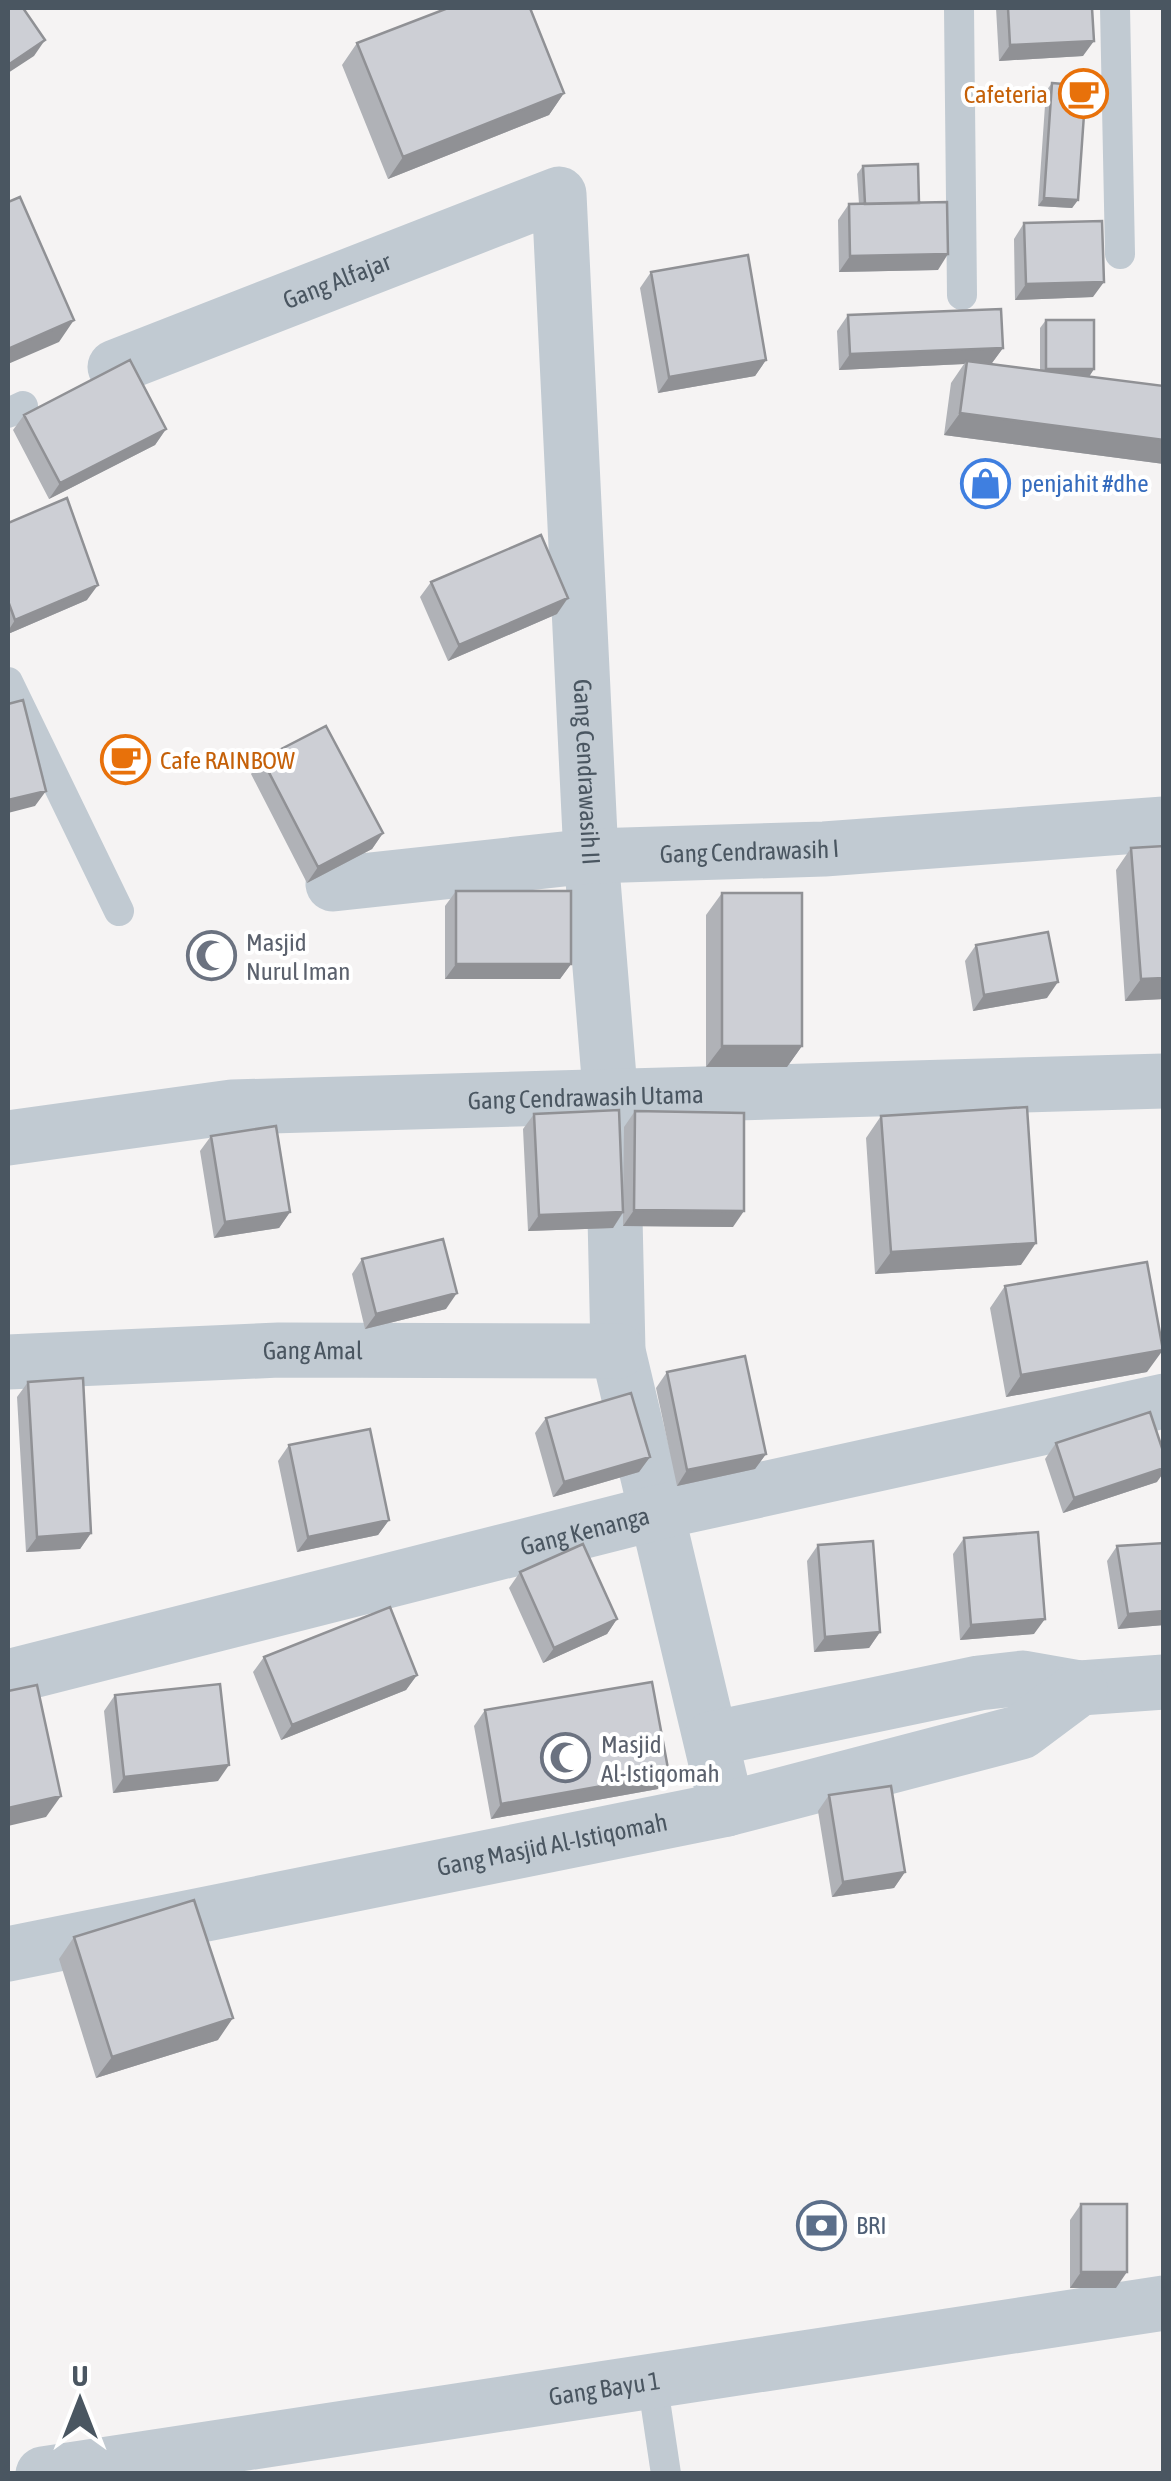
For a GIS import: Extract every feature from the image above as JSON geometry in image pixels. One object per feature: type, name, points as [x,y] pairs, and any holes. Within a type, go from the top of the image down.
[{"type":"street","name":"Gang Alfajar","points":[[115,368],[559,194]]},
{"type":"street","name":"Gang Cendrawasih II","points":[[559,194],[591,856],[612,1096],[618,1351],[727,1809]]},
{"type":"street","name":"Gang Cendrawasih I","points":[[333,884],[591,856],[824,849],[1164,824]]},
{"type":"street","name":"Gang Cendrawasih Utama","points":[[8,1138],[232,1107],[1164,1081]]},
{"type":"street","name":"Gang Amal","points":[[8,1362],[279,1350],[618,1351]]},
{"type":"street","name":"Gang Kenanga","points":[[8,1676],[655,1513],[1164,1401]]},
{"type":"street","points":[[711,1740],[978,1683],[1023,1678],[1080,1688],[1164,1682]]},
{"type":"street","name":"Gang Masjid Al-Istiqomah","points":[[8,1954],[727,1809],[1021,1732],[1080,1688]]},
{"type":"street","name":"Gang Bayu 1","points":[[60,2472],[1164,2302]]},
{"type":"lane","points":[[958,8],[962,294]]},
{"type":"lane","points":[[1115,8],[1120,254]]},
{"type":"lane","points":[[8,682],[120,912]]},
{"type":"lane","points":[[652,2380],[666,2474]]},
{"type":"building","points":[[8,8],[23,8],[45,40],[8,65]]},
{"type":"building","points":[[448,8],[530,8],[564,93],[403,157],[357,43]]},
{"type":"building","points":[[1008,8],[1092,8],[1094,41],[1010,45]]},
{"type":"building","points":[[1052,83],[1086,86],[1078,200],[1044,198]]},
{"type":"building","points":[[918,164],[919,203],[865,204],[863,166]]},
{"type":"building","points":[[20,197],[74,320],[8,349],[8,202]]},
{"type":"building","points":[[947,202],[948,254],[850,256],[849,204]]},
{"type":"building","points":[[1102,221],[1104,282],[1026,284],[1024,223]]},
{"type":"building","points":[[748,255],[766,360],[669,377],[651,272]]},
{"type":"building","points":[[1001,309],[1003,348],[850,354],[848,315]]},
{"type":"building","points":[[1046,320],[1094,320],[1094,369],[1046,369]]},
{"type":"building","points":[[130,360],[166,429],[60,483],[24,415]]},
{"type":"building","points":[[967,361],[1164,386],[1164,440],[960,413]]},
{"type":"building","points":[[67,498],[98,585],[15,620],[8,601],[8,523]]},
{"type":"building","points":[[541,535],[568,598],[459,645],[431,582]]},
{"type":"building","points":[[23,700],[46,791],[8,800],[8,704]]},
{"type":"building","points":[[326,726],[383,833],[318,867],[262,759]]},
{"type":"building","points":[[1164,846],[1164,978],[1141,979],[1131,848]]},
{"type":"building","points":[[456,891],[571,891],[571,964],[456,964]]},
{"type":"building","points":[[722,893],[802,893],[802,1046],[722,1046]]},
{"type":"building","points":[[1048,932],[1058,982],[984,995],[976,945]]},
{"type":"building","points":[[1027,1107],[1036,1243],[891,1252],[881,1116]]},
{"type":"building","points":[[619,1110],[623,1212],[539,1215],[534,1114]]},
{"type":"building","points":[[635,1111],[744,1113],[744,1211],[634,1210]]},
{"type":"building","points":[[276,1126],[290,1212],[225,1222],[211,1136]]},
{"type":"building","points":[[443,1239],[457,1293],[376,1314],[362,1259]]},
{"type":"building","points":[[1147,1262],[1163,1350],[1021,1375],[1005,1286]]},
{"type":"building","points":[[745,1356],[766,1454],[687,1470],[667,1372]]},
{"type":"building","points":[[83,1378],[91,1533],[37,1537],[28,1382]]},
{"type":"building","points":[[631,1393],[650,1457],[564,1482],[546,1418]]},
{"type":"building","points":[[1150,1412],[1164,1454],[1164,1468],[1074,1498],[1056,1443]]},
{"type":"building","points":[[370,1429],[389,1520],[308,1537],[289,1445]]},
{"type":"building","points":[[1038,1532],[1045,1619],[971,1625],[964,1538]]},
{"type":"building","points":[[873,1541],[880,1632],[825,1637],[818,1545]]},
{"type":"building","points":[[1164,1543],[1164,1611],[1128,1614],[1117,1546]]},
{"type":"building","points":[[583,1544],[617,1619],[554,1648],[520,1572]]},
{"type":"building","points":[[390,1607],[417,1675],[292,1725],[264,1657]]},
{"type":"building","name":"Masjid Al-Istiqomah","points":[[652,1682],[669,1774],[501,1804],[485,1710]]},
{"type":"building","points":[[220,1684],[229,1765],[124,1777],[115,1695]]},
{"type":"building","points":[[37,1685],[61,1796],[8,1808],[8,1691]]},
{"type":"building","points":[[891,1786],[905,1872],[843,1882],[829,1795]]},
{"type":"building","points":[[194,1900],[233,2018],[112,2057],[74,1937]]},
{"type":"building","points":[[1081,2204],[1127,2204],[1127,2272],[1081,2272]]},
{"type":"place","name":"Cafeteria","points":[[1083,94]]},
{"type":"place","name":"penjahit #dhe","points":[[986,483]]},
{"type":"place","name":"Cafe RAINBOW","points":[[125,760]]},
{"type":"place","name":"Masjid Nurul Iman","points":[[211,956]]},
{"type":"place","name":"Masjid Al-Istiqomah","points":[[566,1758]]},
{"type":"place","name":"BRI","points":[[821,2225]]}]
